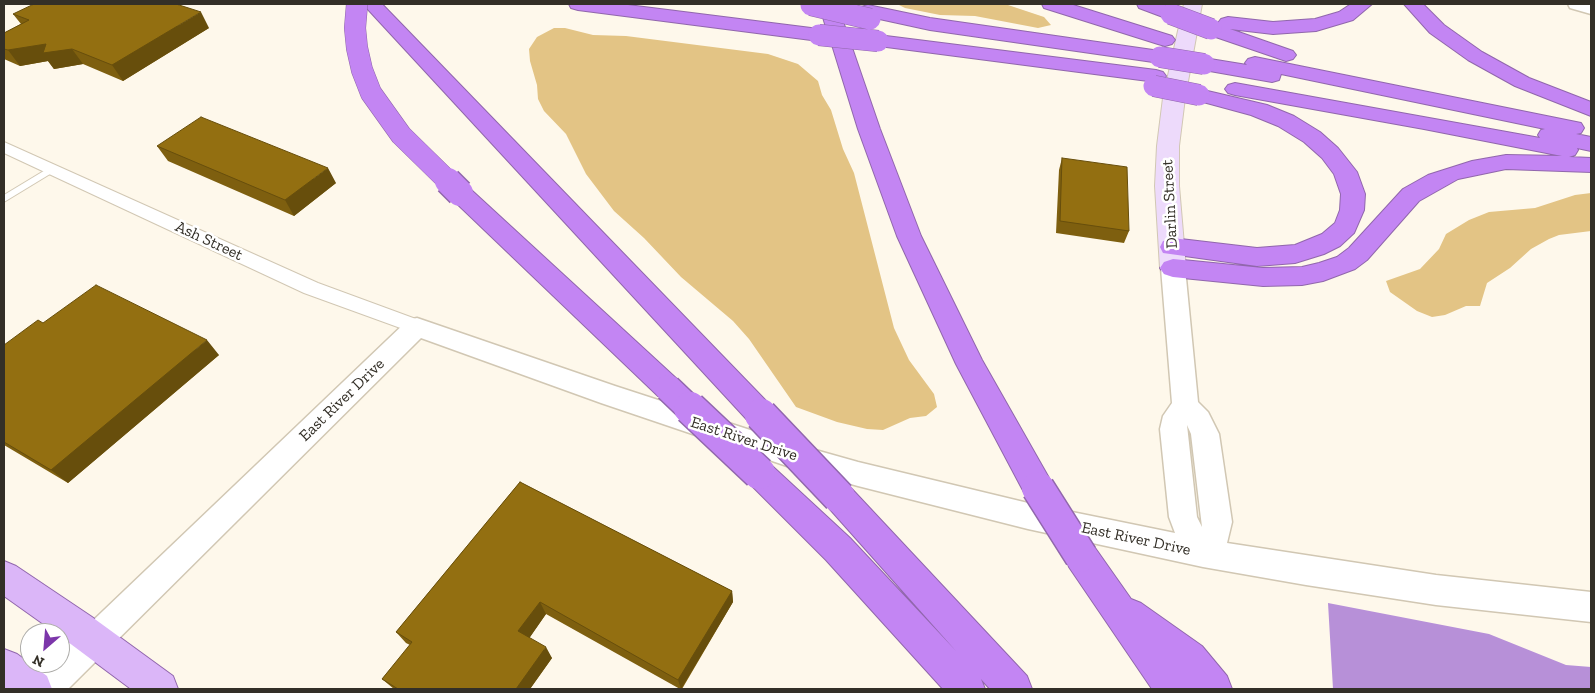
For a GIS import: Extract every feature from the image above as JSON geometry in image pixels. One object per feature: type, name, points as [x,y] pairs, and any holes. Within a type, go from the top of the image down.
[{"type":"highway","points":[[352,4],[406,40]]},
{"type":"highway","points":[[357,4],[357,48],[363,75],[372,93],[401,136],[759,473],[844,556],[967,689]]},
{"type":"highway","points":[[372,4],[839,497],[1014,689]]},
{"type":"highway","points":[[578,4],[975,52],[1159,65],[1203,74],[1337,89],[1591,144]]},
{"type":"highway","points":[[815,4],[862,11],[948,30],[1040,40],[1415,120],[1591,155]]},
{"type":"highway","points":[[815,4],[868,129],[900,214],[953,331],[1001,424],[1038,488],[1110,601],[1173,689]]},
{"type":"highway","points":[[841,4],[862,11]]},
{"type":"highway","points":[[1051,4],[1159,65]]},
{"type":"highway","points":[[1147,4],[1178,9],[1294,58],[1423,98]]},
{"type":"highway","points":[[1212,24],[1252,27],[1310,26],[1346,16],[1363,4]]},
{"type":"highway","points":[[1413,4],[1438,29],[1475,56],[1530,85],[1591,110]]},
{"type":"highway","points":[[862,11],[868,75],[899,171],[902,191],[900,214]]},
{"type":"highway","points":[[1173,257],[1257,257],[1295,254],[1315,248],[1331,240],[1345,227],[1352,210],[1353,194],[1345,172],[1330,153],[1312,137],[1286,122],[1259,110],[1203,74]]},
{"type":"highway","points":[[1203,74],[1423,98],[1591,132]]},
{"type":"highway","points":[[1173,257],[1263,278],[1302,276],[1323,272],[1346,263],[1358,254],[1403,203],[1423,187],[1443,177],[1472,168],[1506,162],[1591,165]]},
{"type":"highway","points":[[1110,601],[1189,659],[1214,689]]},
{"type":"main road","name":"Darlin Street","points":[[1173,257],[1167,186],[1168,146],[1174,98],[1178,9]]},
{"type":"main road","points":[[4,577],[95,640],[160,689]]},
{"type":"main road","points":[[4,667],[34,689]]},
{"type":"street","points":[[1576,4],[1591,10]]},
{"type":"street","name":"Ash Street","points":[[4,148],[312,288],[417,327]]},
{"type":"street","name":"Darlin Street","points":[[1173,257],[1185,406],[1176,416],[1173,429],[1182,512],[1190,535],[1203,553]]},
{"type":"street","name":"East River Drive","points":[[44,689],[417,327],[618,398],[796,456],[1028,516],[1203,553],[1427,589],[1591,607]]},
{"type":"lane","points":[[4,198],[52,169]]},
{"type":"shaded area","points":[[897,4],[1005,4],[1044,17],[1051,25],[1038,28],[975,16],[940,15],[905,8]]},
{"type":"shaded area","points":[[554,28],[565,28],[593,35],[626,36],[768,54],[798,64],[818,81],[822,95],[831,110],[843,149],[854,173],[894,328],[909,360],[934,394],[937,407],[926,416],[910,418],[883,430],[867,429],[837,422],[796,407],[749,339],[733,321],[681,277],[644,238],[614,211],[586,174],[566,134],[544,111],[538,99],[529,49],[537,37]]},
{"type":"shaded area","points":[[1591,193],[1591,231],[1559,235],[1531,249],[1510,268],[1487,283],[1480,306],[1466,306],[1445,315],[1432,317],[1417,311],[1390,292],[1386,281],[1420,269],[1439,249],[1446,234],[1469,220],[1489,212],[1535,208],[1575,195]]},
{"type":"shaded area","points":[[1328,603],[1489,634],[1566,665],[1591,667],[1591,689],[1333,689]]},
{"type":"building","points":[[34,4],[176,4],[201,12],[112,65],[72,49],[43,53],[46,44],[4,49],[4,33],[29,20],[13,14]]},
{"type":"building","points":[[201,117],[328,168],[285,200],[157,146]]},
{"type":"building","points":[[1062,158],[1127,167],[1129,231],[1060,221]]},
{"type":"building","points":[[96,285],[207,340],[51,470],[4,442],[4,345],[38,320],[43,323]]},
{"type":"building","points":[[520,482],[732,591],[678,680],[540,602],[518,631],[546,647],[516,689],[398,689],[382,679],[412,642],[396,632]]}]
